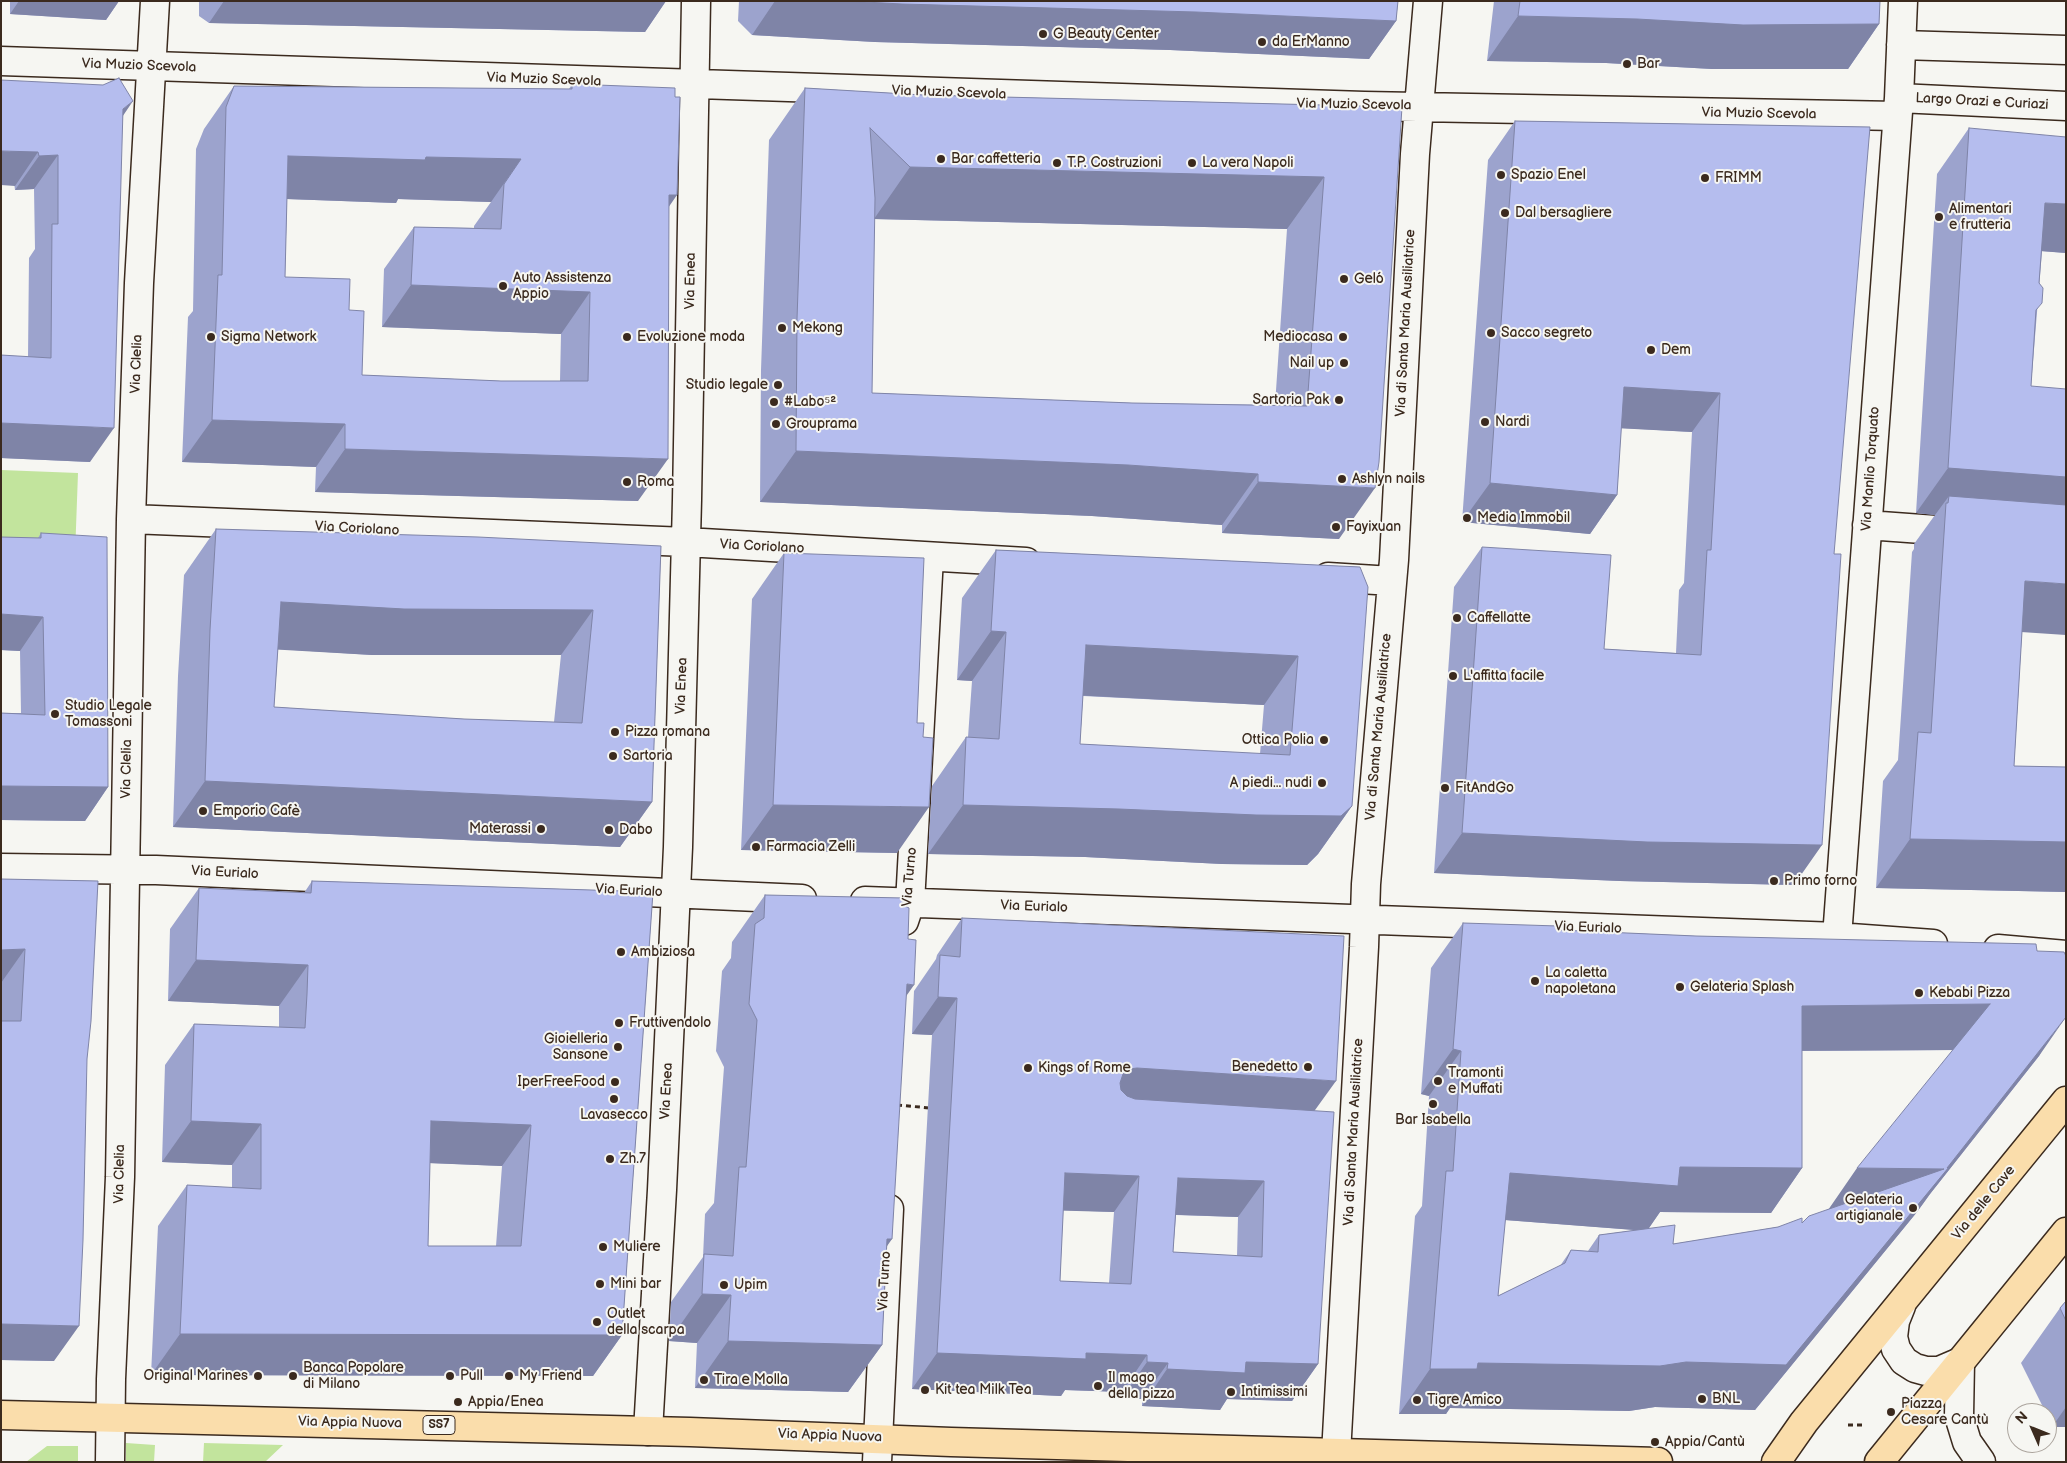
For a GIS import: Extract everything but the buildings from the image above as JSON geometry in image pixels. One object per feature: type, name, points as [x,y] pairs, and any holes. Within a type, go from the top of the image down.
[{"type":"main road","name":"Via delle Cave","points":[[1776,1462],[1804,1422],[1901,1306],[2066,1101]]},
{"type":"main road","name":"Via delle Cave","points":[[1879,1462],[2066,1232]]},
{"type":"main road","name":"Via Appia Nuova","points":[[1,1414],[648,1431],[877,1450],[960,1442],[1658,1462]]},
{"type":"street","name":"Via Clelia","points":[[110,1462],[110,1417],[120,1178],[124,870],[139,283],[155,1]]},
{"type":"street","name":"Via Enea","points":[[648,1431],[676,894],[686,542],[696,1]]},
{"type":"street","name":"Via di Santa Maria Ausiliatrice","points":[[1336,1454],[1364,920],[1392,580],[1418,106],[1428,1]]},
{"type":"street","name":"Via Manlio Torquato","points":[[1837,937],[1898,107],[1903,1]]},
{"type":"street","points":[[1901,46],[2066,50]]},
{"type":"street","name":"Via Muzio Scevola","points":[[1,62],[1418,106],[1898,107]]},
{"type":"street","name":"Largo Orazi e Curiazi","points":[[1898,107],[2066,106]]},
{"type":"street","name":"Via Coriolano","points":[[132,519],[686,542],[1048,563]]},
{"type":"street","points":[[1867,525],[1984,534]]},
{"type":"street","name":"Via Turno","points":[[900,949],[902,930],[910,903],[929,556]]},
{"type":"street","points":[[1307,576],[1392,580]]},
{"type":"street","name":"Via Eurialo","points":[[1,868],[124,870],[676,894],[1837,937],[2039,951],[2066,955]]},
{"type":"street","points":[[1325,1134],[1354,1136]]},
{"type":"street","name":"Via Turno","points":[[877,1450],[890,1183]]},
{"type":"street","name":"Via delle Cave","points":[[1901,1306],[1895,1321],[1893,1336],[1896,1349],[1904,1361],[1926,1371],[1939,1371],[1960,1362]]},
{"type":"street","points":[[1960,1362],[1959,1416],[1967,1442],[1982,1462]]},
{"type":"path","points":[[894,1105],[931,1108]]},
{"type":"path","points":[[1845,1425],[1865,1425]]},
{"type":"green space","points":[[1,470],[78,473],[75,555],[1,553]]},
{"type":"green space","points":[[126,1443],[155,1445],[154,1462],[126,1462]]},
{"type":"green space","points":[[204,1443],[283,1445],[265,1462],[203,1462]]},
{"type":"green space","points":[[47,1446],[78,1446],[78,1462],[26,1462]]},
{"type":"place","name":"G Beauty Center","points":[[1043,34]]},
{"type":"place","name":"da ErManno","points":[[1262,42]]},
{"type":"place","name":"Bar","points":[[1627,64]]},
{"type":"place","name":"Bar caffetteria","points":[[941,159]]},
{"type":"place","name":"T.P. Costruzioni","points":[[1057,163]]},
{"type":"place","name":"La vera Napoli","points":[[1192,163]]},
{"type":"place","name":"Spazio Enel","points":[[1501,175]]},
{"type":"place","name":"FRIMM","points":[[1705,178]]},
{"type":"place","name":"Dal bersagliere","points":[[1505,213]]},
{"type":"place","name":"Alimentari e frutteria","points":[[1939,217]]},
{"type":"place","name":"Geló","points":[[1344,279]]},
{"type":"place","name":"Auto Assistenza Appio","points":[[503,286]]},
{"type":"place","name":"Mekong","points":[[782,328]]},
{"type":"place","name":"Sacco segreto","points":[[1491,333]]},
{"type":"place","name":"Sigma Network","points":[[211,337]]},
{"type":"place","name":"Evoluzione moda","points":[[627,337]]},
{"type":"place","name":"Mediocasa","points":[[1343,337]]},
{"type":"place","name":"Dem","points":[[1651,350]]},
{"type":"place","name":"Nail up","points":[[1344,363]]},
{"type":"place","name":"Studio legale","points":[[778,385]]},
{"type":"place","name":"Sartoria Pak","points":[[1339,400]]},
{"type":"place","name":"#Labo⁵²","points":[[774,402]]},
{"type":"place","name":"Nardi","points":[[1485,422]]},
{"type":"place","name":"Grouprama","points":[[776,424]]},
{"type":"place","name":"Ashlyn nails","points":[[1342,479]]},
{"type":"place","name":"Roma","points":[[627,482]]},
{"type":"place","name":"Media Immobil","points":[[1467,518]]},
{"type":"place","name":"Fayixuan","points":[[1336,527]]},
{"type":"place","name":"Caffellatte","points":[[1457,618]]},
{"type":"place","name":"L'affitta facile","points":[[1453,676]]},
{"type":"place","name":"Studio Legale Tomassoni","points":[[55,714]]},
{"type":"place","name":"Pizza romana","points":[[615,732]]},
{"type":"place","name":"Ottica Polia","points":[[1324,740]]},
{"type":"place","name":"Sartoria","points":[[613,756]]},
{"type":"place","name":"A piedi... nudi","points":[[1322,783]]},
{"type":"place","name":"FitAndGo","points":[[1445,788]]},
{"type":"place","name":"Emporio Cafè","points":[[203,811]]},
{"type":"place","name":"Materassi","points":[[541,829]]},
{"type":"place","name":"Dabo","points":[[609,830]]},
{"type":"place","name":"Farmacia Zelli","points":[[756,847]]},
{"type":"place","name":"Primo forno","points":[[1774,881]]},
{"type":"place","name":"Ambiziosa","points":[[621,952]]},
{"type":"place","name":"La caletta napoletana","points":[[1535,981]]},
{"type":"place","name":"Gelateria Splash","points":[[1680,987]]},
{"type":"place","name":"Kebabi Pizza","points":[[1919,993]]},
{"type":"place","name":"Fruttivendolo","points":[[619,1023]]},
{"type":"place","name":"Gioielleria Sansone","points":[[618,1047]]},
{"type":"place","name":"Benedetto","points":[[1308,1067]]},
{"type":"place","name":"Kings of Rome","points":[[1028,1068]]},
{"type":"place","name":"Tramonti e Muffati","points":[[1438,1081]]},
{"type":"place","name":"IperFreeFood","points":[[615,1082]]},
{"type":"place","name":"Lavasecco","points":[[614,1099]]},
{"type":"place","name":"Bar Isabella","points":[[1433,1104]]},
{"type":"place","name":"Zh.7","points":[[610,1159]]},
{"type":"place","name":"Gelateria artigianale","points":[[1913,1208]]},
{"type":"place","name":"Muliere","points":[[603,1247]]},
{"type":"place","name":"Mini bar","points":[[600,1284]]},
{"type":"place","name":"Upim","points":[[724,1285]]},
{"type":"place","name":"Outlet della scarpa","points":[[597,1322]]},
{"type":"place","name":"Original Marines","points":[[258,1376]]},
{"type":"place","name":"Banca Popolare di Milano","points":[[293,1376]]},
{"type":"place","name":"Pull","points":[[450,1376]]},
{"type":"place","name":"My Friend","points":[[509,1376]]},
{"type":"place","name":"Tira e Molla","points":[[704,1380]]},
{"type":"place","name":"Il mago della pizza","points":[[1098,1386]]},
{"type":"place","name":"Kit tea Milk Tea","points":[[925,1390]]},
{"type":"place","name":"Intimissimi","points":[[1231,1392]]},
{"type":"place","name":"BNL","points":[[1702,1399]]},
{"type":"place","name":"Tigre Amico","points":[[1417,1400]]},
{"type":"place","name":"Appia/Enea","points":[[458,1402]]},
{"type":"place","name":"Piazza Cesare Cantù","points":[[1891,1412]]},
{"type":"place","name":"Appia/Cantù","points":[[1655,1442]]}]
